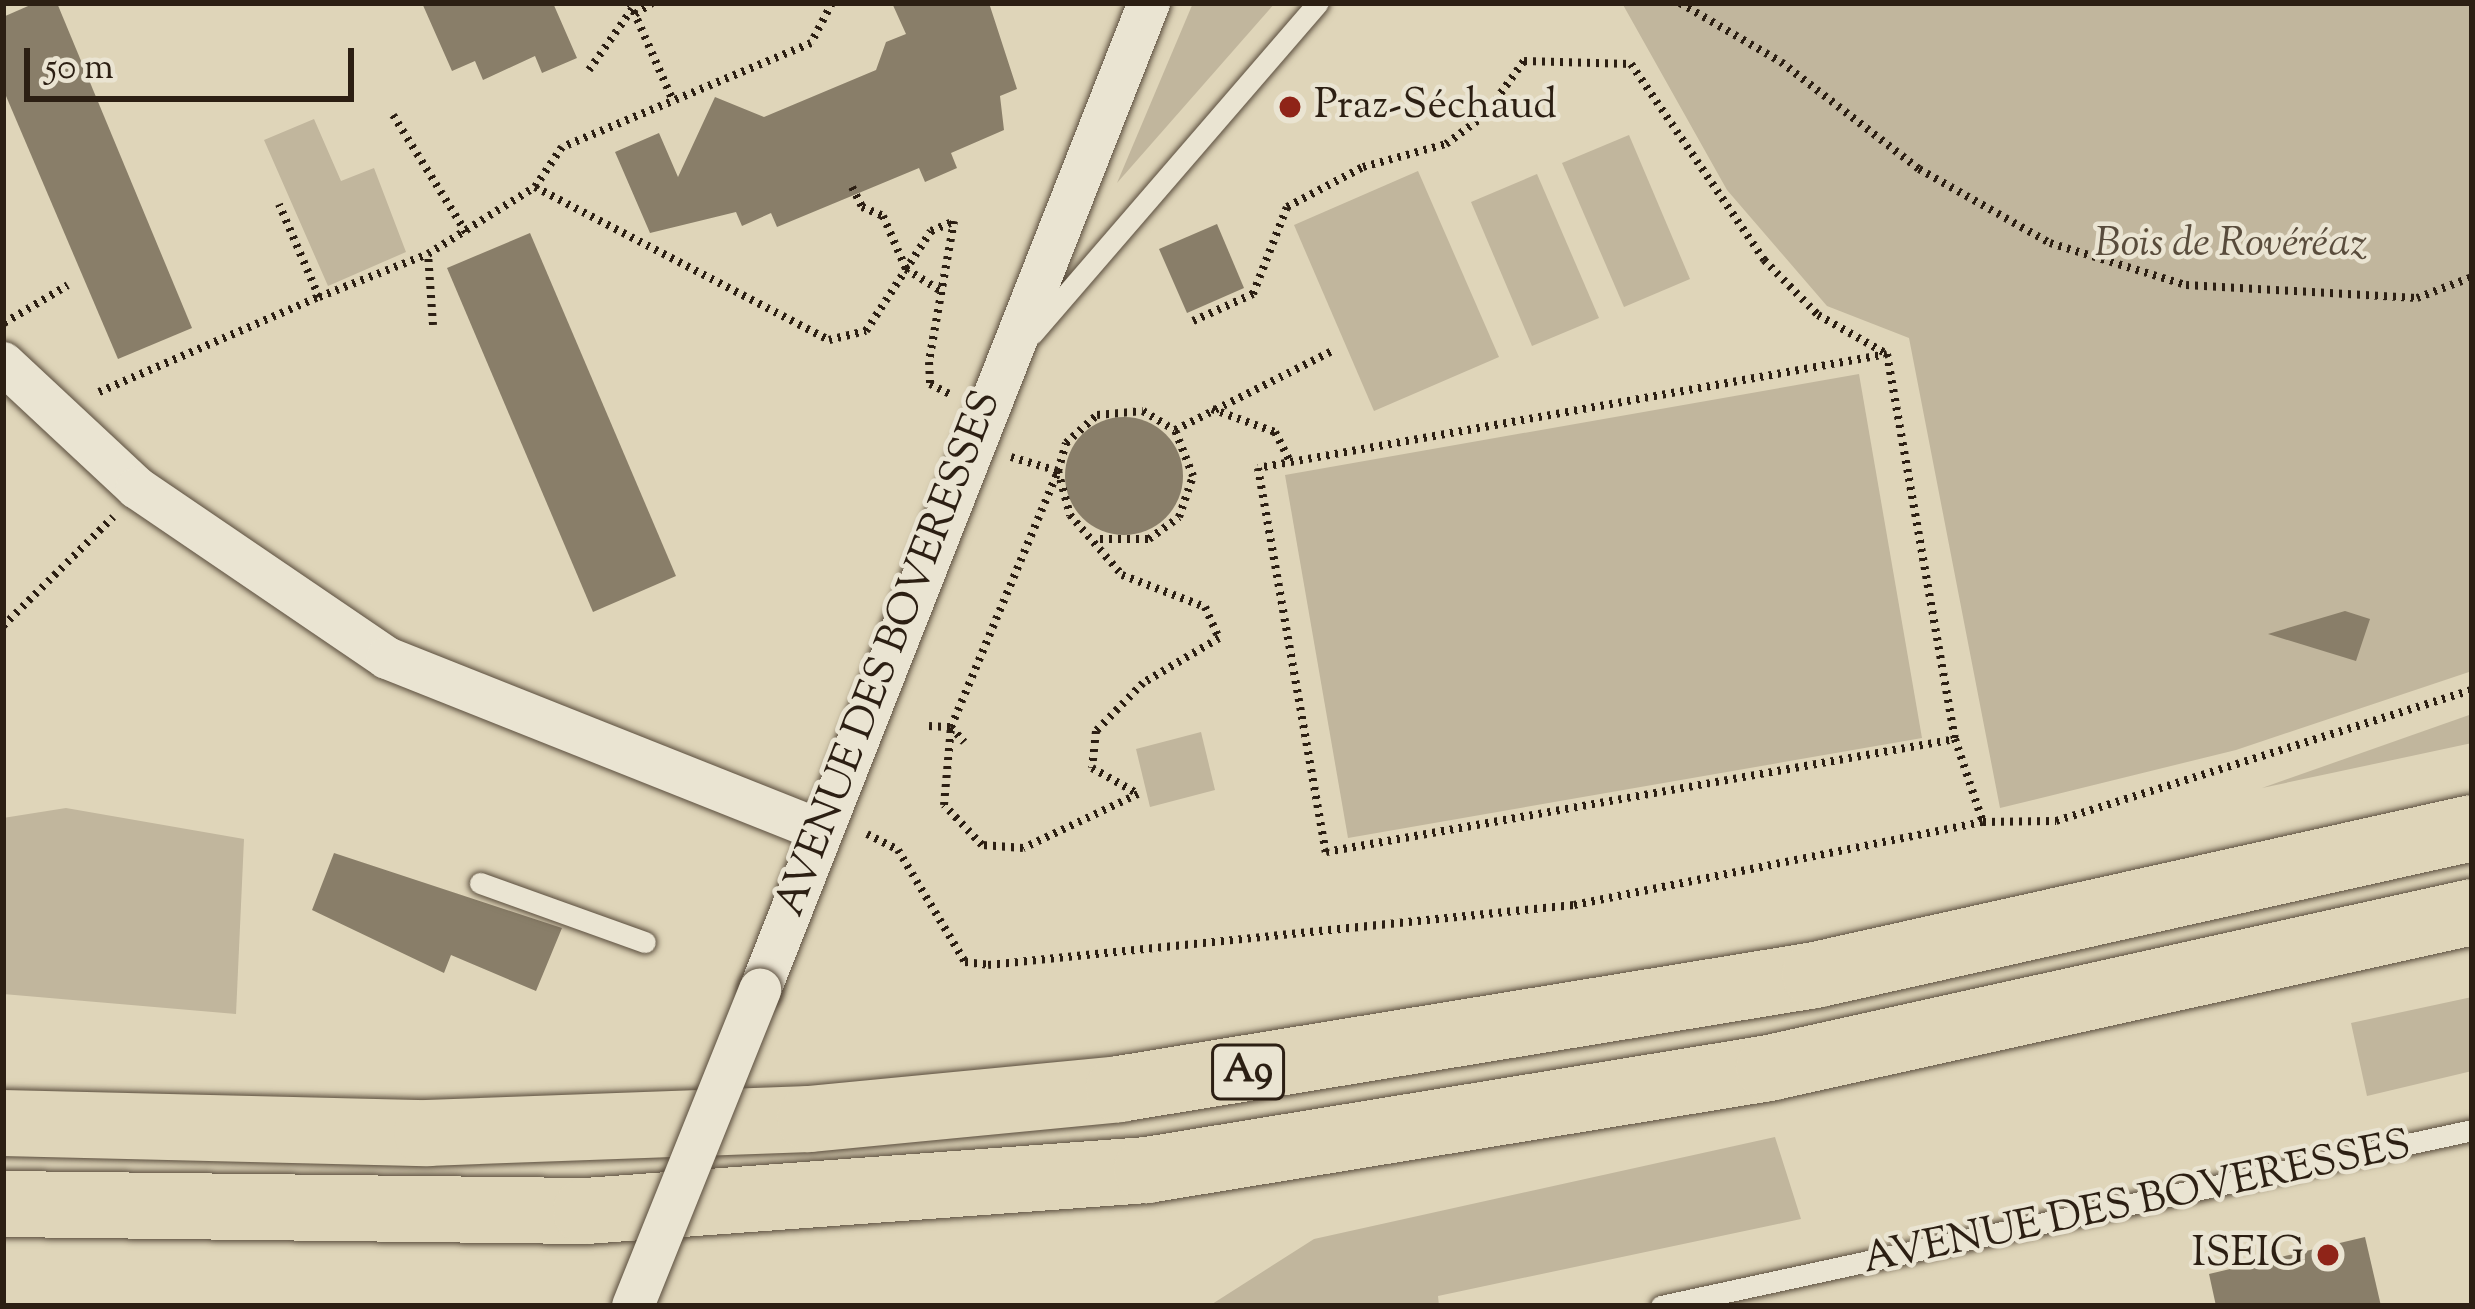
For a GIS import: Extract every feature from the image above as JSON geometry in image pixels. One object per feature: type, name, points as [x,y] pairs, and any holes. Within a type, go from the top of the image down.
[{"type":"highway","name":"A9","points":[[3,1123],[427,1133],[810,1119],[1119,1089],[1769,984],[2472,828]]},
{"type":"highway","name":"A9","points":[[3,1204],[586,1210],[1147,1169],[1769,1068],[2472,912]]},
{"type":"street","name":"AVENUE DES BOVERESSES","points":[[633,1306],[1149,3]]},
{"type":"street","points":[[3,363],[137,488],[246,571],[414,673],[825,822]]},
{"type":"lane","points":[[1000,370],[1318,3]]},
{"type":"lane","points":[[480,883],[645,942]]},
{"type":"lane","name":"AVENUE DES BOVERESSES","points":[[1661,1306],[2472,1130]]},
{"type":"path","points":[[589,70],[633,8],[652,3]]},
{"type":"path","points":[[99,392],[467,234],[535,187],[562,147],[811,43],[832,3]]},
{"type":"path","points":[[1680,3],[1781,62],[1919,169],[2050,244],[2186,285],[2417,298],[2472,277]]},
{"type":"path","points":[[633,8],[673,101]]},
{"type":"path","points":[[1192,320],[1253,294],[1287,208],[1363,167],[1446,144],[1486,115],[1524,61],[1580,58],[1631,64],[1649,79],[1764,260],[1818,315],[1887,354]]},
{"type":"path","points":[[393,115],[467,234]]},
{"type":"path","points":[[535,187],[830,340],[866,331],[932,231],[954,220],[930,384],[957,398]]},
{"type":"path","points":[[852,187],[862,208],[883,216],[906,269],[941,290]]},
{"type":"path","points":[[279,204],[319,297]]},
{"type":"path","points":[[428,254],[433,325]]},
{"type":"path","points":[[3,324],[68,284]]},
{"type":"path","points":[[1175,430],[1334,350]]},
{"type":"path","points":[[1887,354],[1258,468],[1327,852],[1955,739]]},
{"type":"path","points":[[1887,354],[1955,739],[1983,822]]},
{"type":"path","points":[[1211,408],[1275,432],[1290,461]]},
{"type":"path","points":[[1058,470],[1070,515],[1099,538],[1122,574],[1205,607],[1220,629],[1208,650],[1143,683],[1096,731],[1092,768],[1138,794],[1023,848],[982,845],[944,805],[951,727],[1066,443],[1097,415],[1143,411],[1175,430],[1193,476],[1179,517],[1149,539],[1099,538]]},
{"type":"path","points":[[1006,455],[1058,470]]},
{"type":"path","points":[[3,626],[137,488]]},
{"type":"path","points":[[825,822],[898,850],[965,962],[988,965],[1574,905],[1983,822],[2056,821],[2472,690]]},
{"type":"path","points":[[929,727],[951,727],[964,742]]},
{"type":"green space","points":[[1193,3],[1275,3],[1117,183]]},
{"type":"green space","name":"Bois de Rovéréaz","points":[[1622,3],[2472,3],[2472,671],[2236,750],[2000,808],[1909,338],[1827,306],[1727,190]]},
{"type":"green space","points":[[314,119],[341,181],[374,168],[406,252],[328,286],[264,140]]},
{"type":"green space","points":[[1629,135],[1690,279],[1624,307],[1562,163]]},
{"type":"green space","points":[[1418,171],[1499,357],[1374,411],[1294,225]]},
{"type":"green space","points":[[1537,174],[1599,318],[1532,346],[1471,202]]},
{"type":"green space","points":[[1859,374],[1922,738],[1348,838],[1285,475]]},
{"type":"green space","points":[[2472,714],[2472,743],[2262,788]]},
{"type":"green space","points":[[1201,732],[1215,790],[1150,807],[1136,749]]},
{"type":"green space","points":[[66,808],[244,839],[236,1014],[3,994],[3,818]]},
{"type":"green space","points":[[2472,997],[2472,1071],[2367,1096],[2351,1023]]},
{"type":"green space","points":[[1775,1137],[1801,1219],[1438,1296],[1439,1306],[1209,1306],[1314,1239]]},
{"type":"building","points":[[35,3],[57,3],[192,328],[118,359],[3,89],[3,17]]},
{"type":"building","points":[[422,3],[553,3],[577,58],[542,73],[535,56],[483,80],[475,61],[452,71]]},
{"type":"building","points":[[892,3],[989,3],[1017,89],[1000,96],[1004,130],[951,153],[957,168],[925,182],[919,168],[777,227],[771,213],[742,226],[736,212],[650,233],[615,152],[659,133],[678,177],[715,97],[764,117],[876,70],[886,42],[906,34]]},
{"type":"building","points":[[1217,224],[1244,288],[1187,313],[1159,249]]},
{"type":"building","points":[[530,233],[676,576],[593,612],[447,268]]},
{"type":"building","points":[[1124,417],[1147,421],[1166,434],[1179,453],[1183,476],[1179,499],[1166,518],[1147,531],[1124,535],[1101,531],[1082,518],[1069,499],[1065,476],[1069,453],[1082,434],[1101,421]]},
{"type":"building","points":[[2345,611],[2370,619],[2356,661],[2268,634]]},
{"type":"building","points":[[334,853],[562,928],[536,991],[451,955],[444,973],[312,910]]},
{"type":"building","name":"ISEIG","points":[[2365,1237],[2381,1306],[2216,1306],[2209,1274]]},
{"type":"place","name":"Praz-Séchaud","points":[[1290,107]]},
{"type":"place","name":"ISEIG","points":[[2328,1255]]}]
